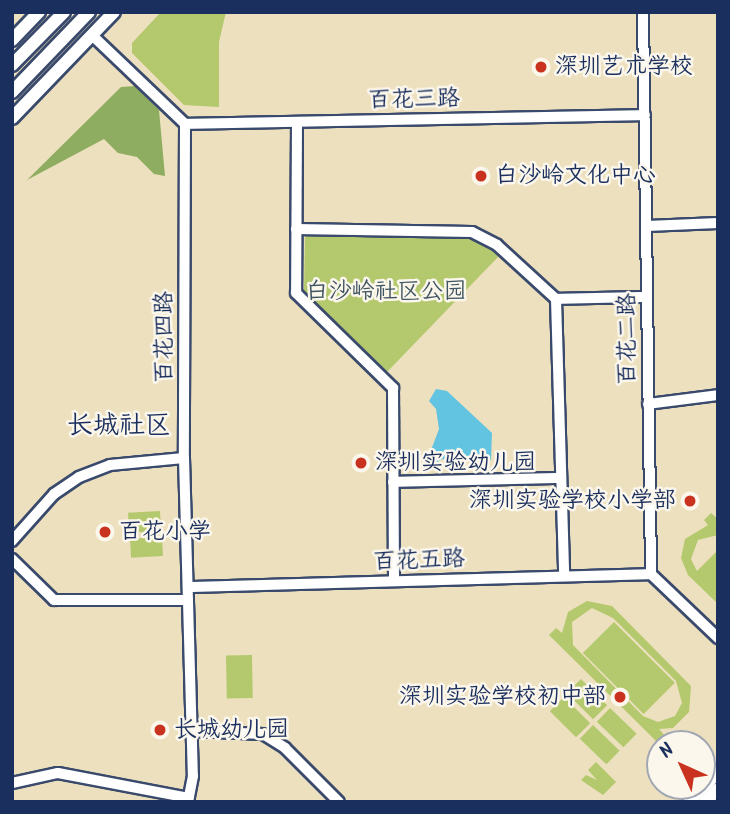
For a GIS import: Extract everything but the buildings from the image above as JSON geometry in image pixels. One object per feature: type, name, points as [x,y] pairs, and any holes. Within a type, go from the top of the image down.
[{"type":"main road","points":[[12,40],[39,12]]},
{"type":"main road","points":[[12,65],[64,12]]},
{"type":"main road","points":[[12,92],[89,12]]},
{"type":"main road","points":[[12,118],[114,12]]},
{"type":"main road","points":[[689,802],[718,772]]},
{"type":"main road","points":[[705,802],[718,789]]},
{"type":"street","name":"百花二路","points":[[643,12],[651,573]]},
{"type":"street","points":[[93,36],[185,124]]},
{"type":"street","name":"百花三路","points":[[185,124],[645,115]]},
{"type":"street","points":[[297,123],[296,293],[393,388],[394,581]]},
{"type":"street","name":"百花四路","points":[[185,124],[184,458],[192,731],[189,800]]},
{"type":"street","points":[[647,226],[718,223]]},
{"type":"street","points":[[296,229],[472,232],[497,245],[556,299],[647,297]]},
{"type":"street","points":[[556,299],[564,576]]},
{"type":"street","points":[[648,404],[718,395]]},
{"type":"street","points":[[12,541],[54,494],[79,477],[119,464],[184,458]]},
{"type":"street","points":[[393,482],[561,478]]},
{"type":"street","points":[[12,559],[54,600],[188,600]]},
{"type":"street","points":[[651,573],[718,638]]},
{"type":"street","name":"百花五路","points":[[188,587],[651,573]]},
{"type":"street","points":[[192,731],[248,730],[271,738],[340,802]]},
{"type":"street","points":[[12,783],[58,774],[189,800]]},
{"type":"green space","points":[[161,12],[226,12],[219,42],[219,107],[184,105],[132,53],[132,43]]},
{"type":"green space","points":[[135,86],[159,110],[165,176],[154,174],[137,157],[118,153],[104,139],[27,180],[121,87]]},
{"type":"green space","name":"白沙岭社区公园","points":[[460,235],[485,244],[499,256],[387,372],[304,291],[305,236]]},
{"type":"green space","points":[[160,511],[161,531],[129,533],[128,513]]},
{"type":"green space","points":[[711,513],[718,519],[718,535],[698,540],[691,559],[697,571],[718,550],[718,604],[688,575],[681,558],[685,539],[708,525],[704,520]]},
{"type":"green space","points":[[162,537],[163,556],[131,558],[130,539]]},
{"type":"green space","points":[[587,601],[612,606],[691,686],[689,712],[673,728],[646,731],[549,635],[556,628],[562,633],[568,612]],"holes":[[[592,608],[613,618],[676,681],[682,703],[675,716],[658,722],[643,716],[573,645],[572,622]]]},
{"type":"green space","points":[[614,622],[675,683],[644,714],[583,653]]},
{"type":"green space","points":[[226,655],[252,655],[253,698],[227,698]]},
{"type":"green space","points":[[581,679],[607,705],[593,719],[567,693]]},
{"type":"green space","points":[[564,697],[590,723],[576,737],[550,711]]},
{"type":"green space","points":[[610,708],[637,734],[623,747],[597,722]]},
{"type":"green space","points":[[593,725],[620,751],[606,764],[580,739]]},
{"type":"green space","points":[[596,762],[616,782],[603,795],[581,780],[586,775],[597,780],[588,770]]},
{"type":"water","points":[[436,389],[447,391],[492,433],[491,460],[443,459],[435,463],[428,458],[439,429],[436,409],[429,401]]},
{"type":"place","name":"深圳艺术学校","points":[[541,67]]},
{"type":"place","name":"白沙岭文化中心","points":[[481,176]]},
{"type":"place","name":"深圳实验幼儿园","points":[[361,463]]},
{"type":"place","name":"深圳实验学校小学部","points":[[690,501]]},
{"type":"place","name":"百花小学","points":[[105,532]]},
{"type":"place","name":"深圳实验学校初中部","points":[[620,697]]},
{"type":"place","name":"长城幼儿园","points":[[160,730]]},
{"type":"district","name":"长城社区","points":[[119,427]]}]
